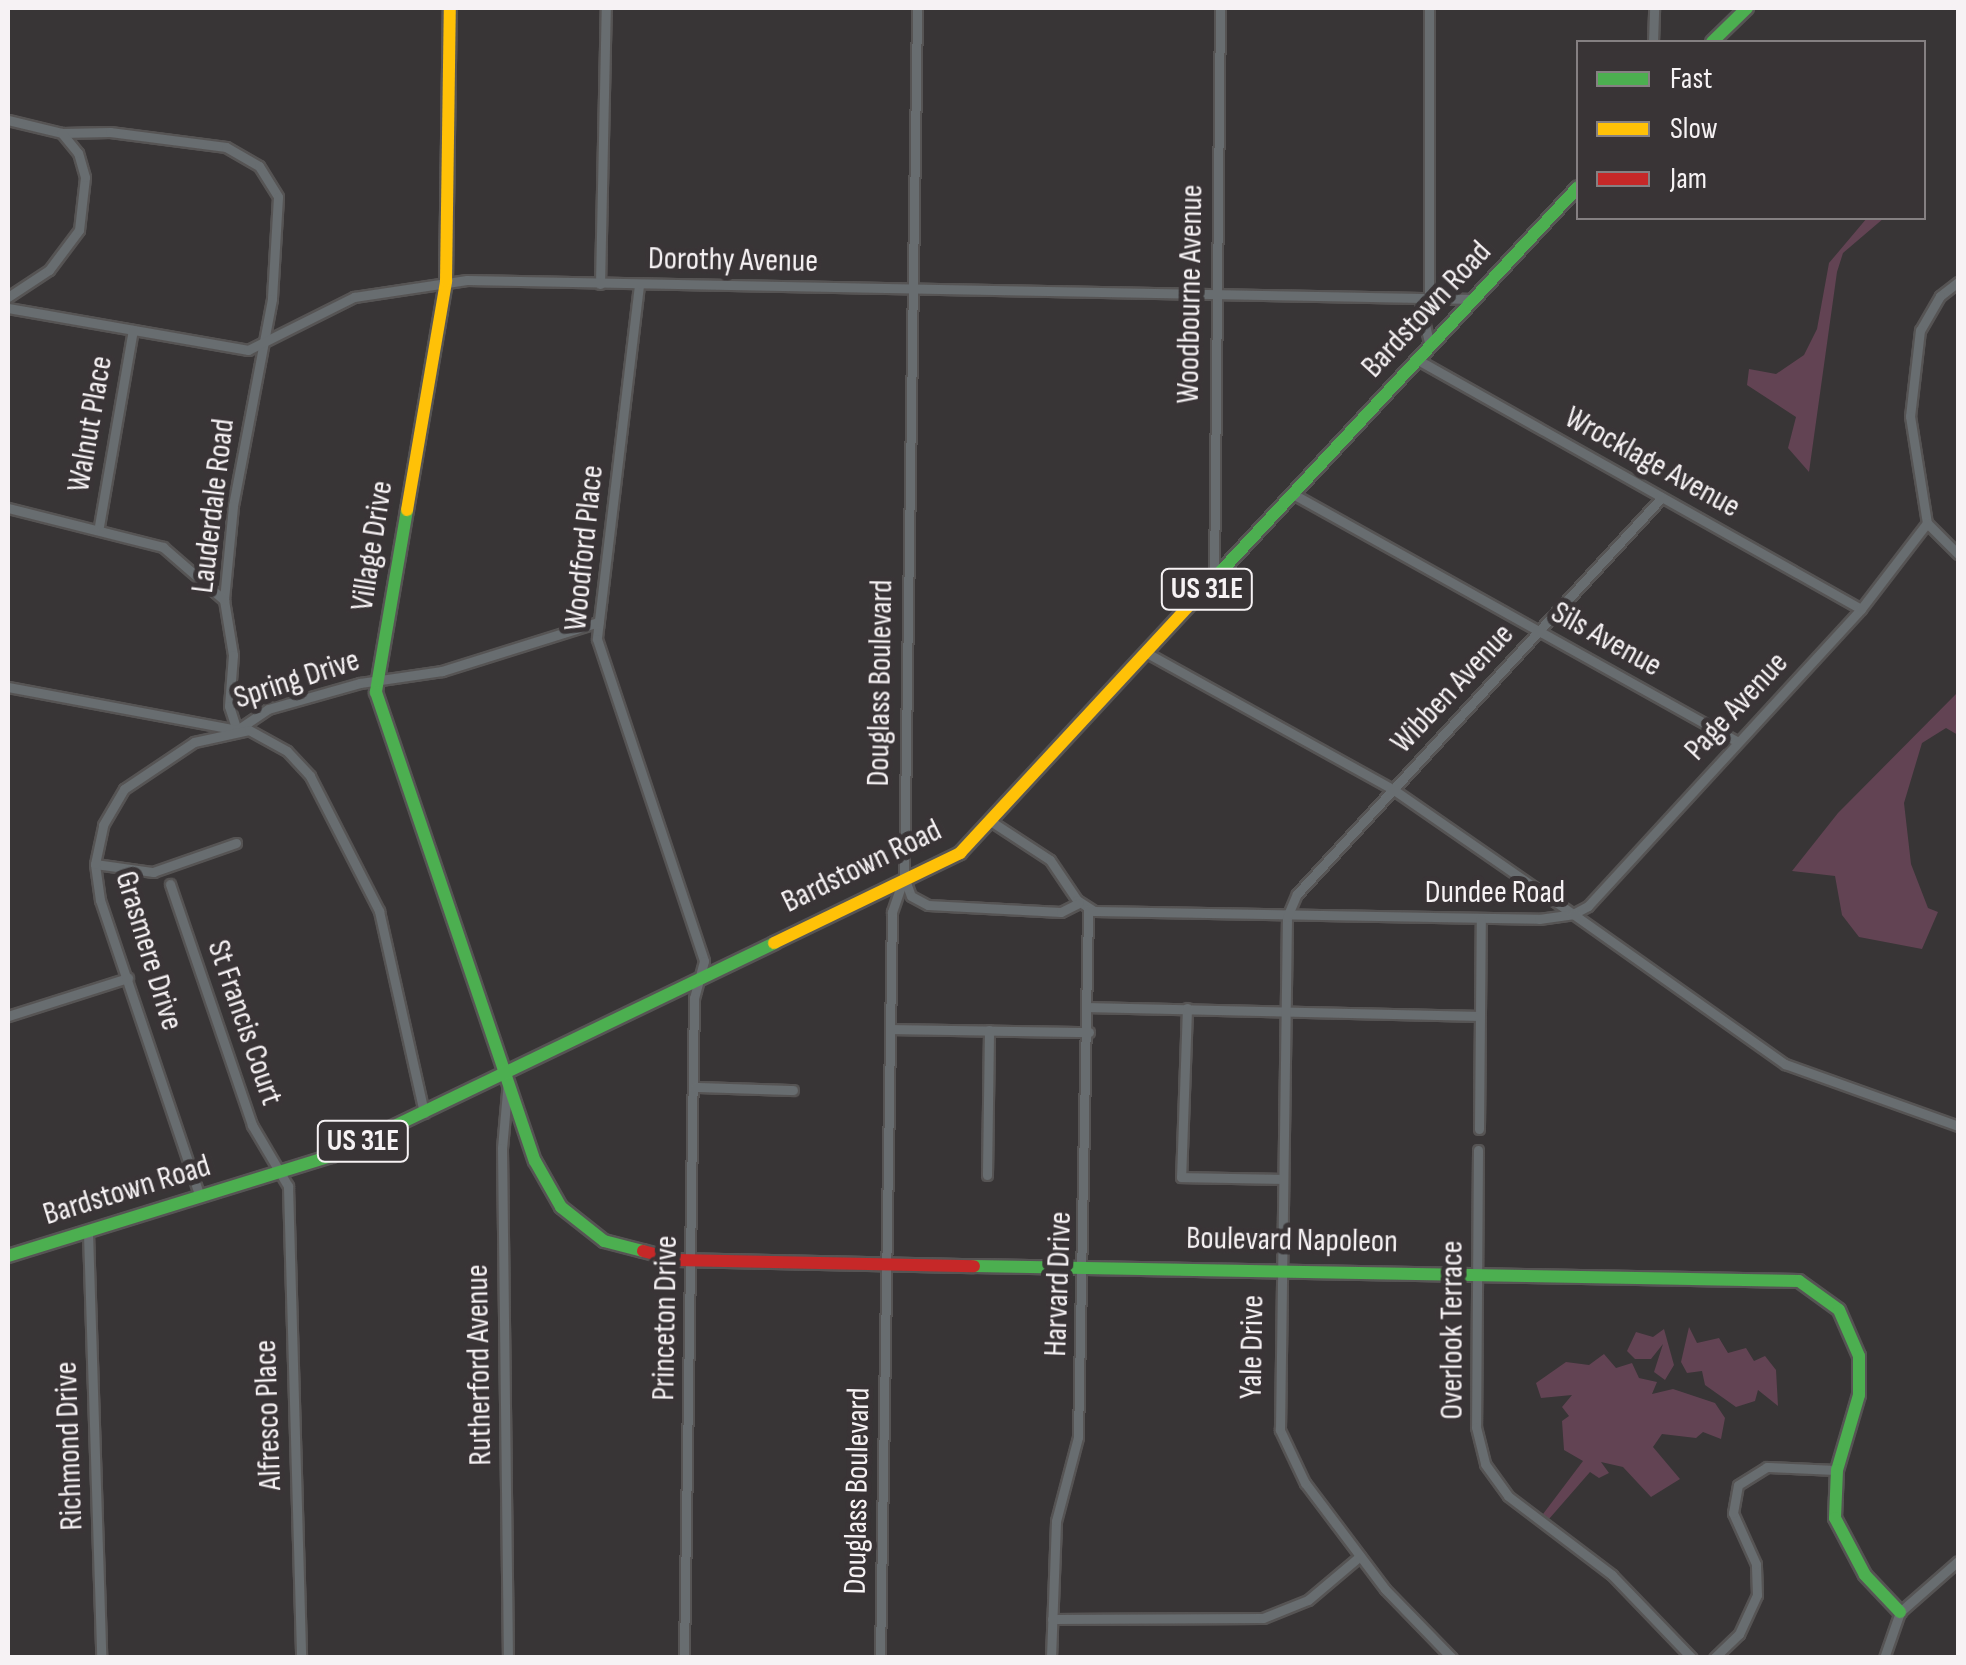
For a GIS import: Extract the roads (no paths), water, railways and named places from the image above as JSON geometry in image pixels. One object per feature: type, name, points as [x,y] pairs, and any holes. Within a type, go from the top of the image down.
[{"type":"street","name":"Village Drive","points":[[450,8],[446,281],[378,700],[510,1073]]},
{"type":"street","points":[[600,284],[606,8]]},
{"type":"street","name":"Douglass Boulevard","points":[[880,1658],[892,912],[904,878],[917,8]]},
{"type":"street","name":"Woodbourne Avenue","points":[[1214,581],[1220,8]]},
{"type":"street","points":[[1429,8],[1424,298],[1430,347]]},
{"type":"street","points":[[1654,8],[1654,40]]},
{"type":"street","points":[[1714,40],[1747,8]]},
{"type":"street","name":"Lauderdale Road","points":[[8,120],[62,133],[110,132],[214,144],[260,166],[273,184],[281,218],[264,345],[233,506],[224,600],[233,655],[229,706],[238,730]]},
{"type":"street","points":[[8,297],[50,270],[79,230],[85,178],[78,153],[62,133]]},
{"type":"street","name":"Bardstown Road","points":[[8,1256],[281,1173],[424,1113],[960,853],[1576,189]]},
{"type":"street","name":"Dorothy Avenue","points":[[8,308],[248,350],[354,297],[446,281],[1475,299]]},
{"type":"street","points":[[1958,282],[1931,308],[1913,359],[1910,416],[1927,523],[1958,554]]},
{"type":"street","name":"Woodford Place","points":[[640,285],[598,622],[608,676],[704,961],[700,980]]},
{"type":"street","name":"Walnut Place","points":[[99,526],[133,330]]},
{"type":"street","name":"Wrocklage Avenue","points":[[1418,360],[1862,609]]},
{"type":"street","name":"Sils Avenue","points":[[1293,494],[1738,742]]},
{"type":"street","name":"Wibben Avenue","points":[[1288,917],[1297,894],[1662,497]]},
{"type":"street","points":[[8,508],[99,526],[163,547],[224,600]]},
{"type":"street","name":"Page Avenue","points":[[1573,914],[1588,906],[1862,609],[1927,523]]},
{"type":"street","name":"Spring Drive","points":[[8,687],[238,730],[268,709],[380,679],[442,671],[598,622]]},
{"type":"street","points":[[1148,653],[1394,790],[1573,914]]},
{"type":"street","points":[[238,730],[287,751],[310,776],[360,867],[398,980],[424,1113]]},
{"type":"street","name":"Grasmere Drive","points":[[200,1198],[100,900],[96,864],[108,812],[140,773],[194,742],[238,730]]},
{"type":"street","points":[[992,822],[1050,860],[1087,908]]},
{"type":"street","points":[[96,864],[152,872],[236,843]]},
{"type":"street","name":"Dundee Road","points":[[904,878],[911,896],[928,906],[1288,917],[1481,919],[1573,914],[1785,1064],[1958,1126]]},
{"type":"street","name":"St Francis Court","points":[[170,884],[252,1125],[281,1173]]},
{"type":"street","name":"Harvard Drive","points":[[1051,1658],[1056,1521],[1078,1437],[1089,1007],[1087,908]]},
{"type":"street","name":"Yale Drive","points":[[1288,917],[1277,1416],[1284,1444],[1360,1556],[1452,1658]]},
{"type":"street","points":[[1479,1129],[1476,1016],[1481,919]]},
{"type":"street","points":[[8,1016],[128,978]]},
{"type":"street","name":"Princeton Drive","points":[[684,1658],[700,980]]},
{"type":"street","points":[[1089,1007],[1476,1016]]},
{"type":"street","points":[[1187,1008],[1181,1177],[1281,1179]]},
{"type":"street","points":[[892,1029],[1088,1032]]},
{"type":"street","points":[[986,1175],[989,1030]]},
{"type":"street","name":"Boulevard Napoleon","points":[[510,1073],[539,1172],[570,1216],[628,1252],[692,1259],[1776,1276],[1810,1286],[1838,1310],[1860,1356],[1859,1396],[1836,1470],[1835,1518],[1844,1542],[1900,1612]]},
{"type":"street","name":"Rutherford Avenue","points":[[508,1658],[502,1148],[510,1073]]},
{"type":"street","points":[[695,1087],[793,1090]]},
{"type":"street","name":"Overlook Terrace","points":[[1478,1150],[1476,1427],[1492,1476],[1524,1510],[1612,1576],[1692,1658]]},
{"type":"street","name":"Alfresco Place","points":[[281,1173],[288,1186],[301,1658]]},
{"type":"street","name":"Richmond Drive","points":[[88,1233],[100,1658]]},
{"type":"street","points":[[1714,1658],[1740,1634],[1758,1595],[1756,1564],[1733,1513],[1738,1485],[1767,1467],[1836,1470]]},
{"type":"street","points":[[1052,1619],[1262,1618],[1308,1600],[1360,1556]]},
{"type":"street","points":[[1884,1658],[1900,1612],[1958,1560]]}]
